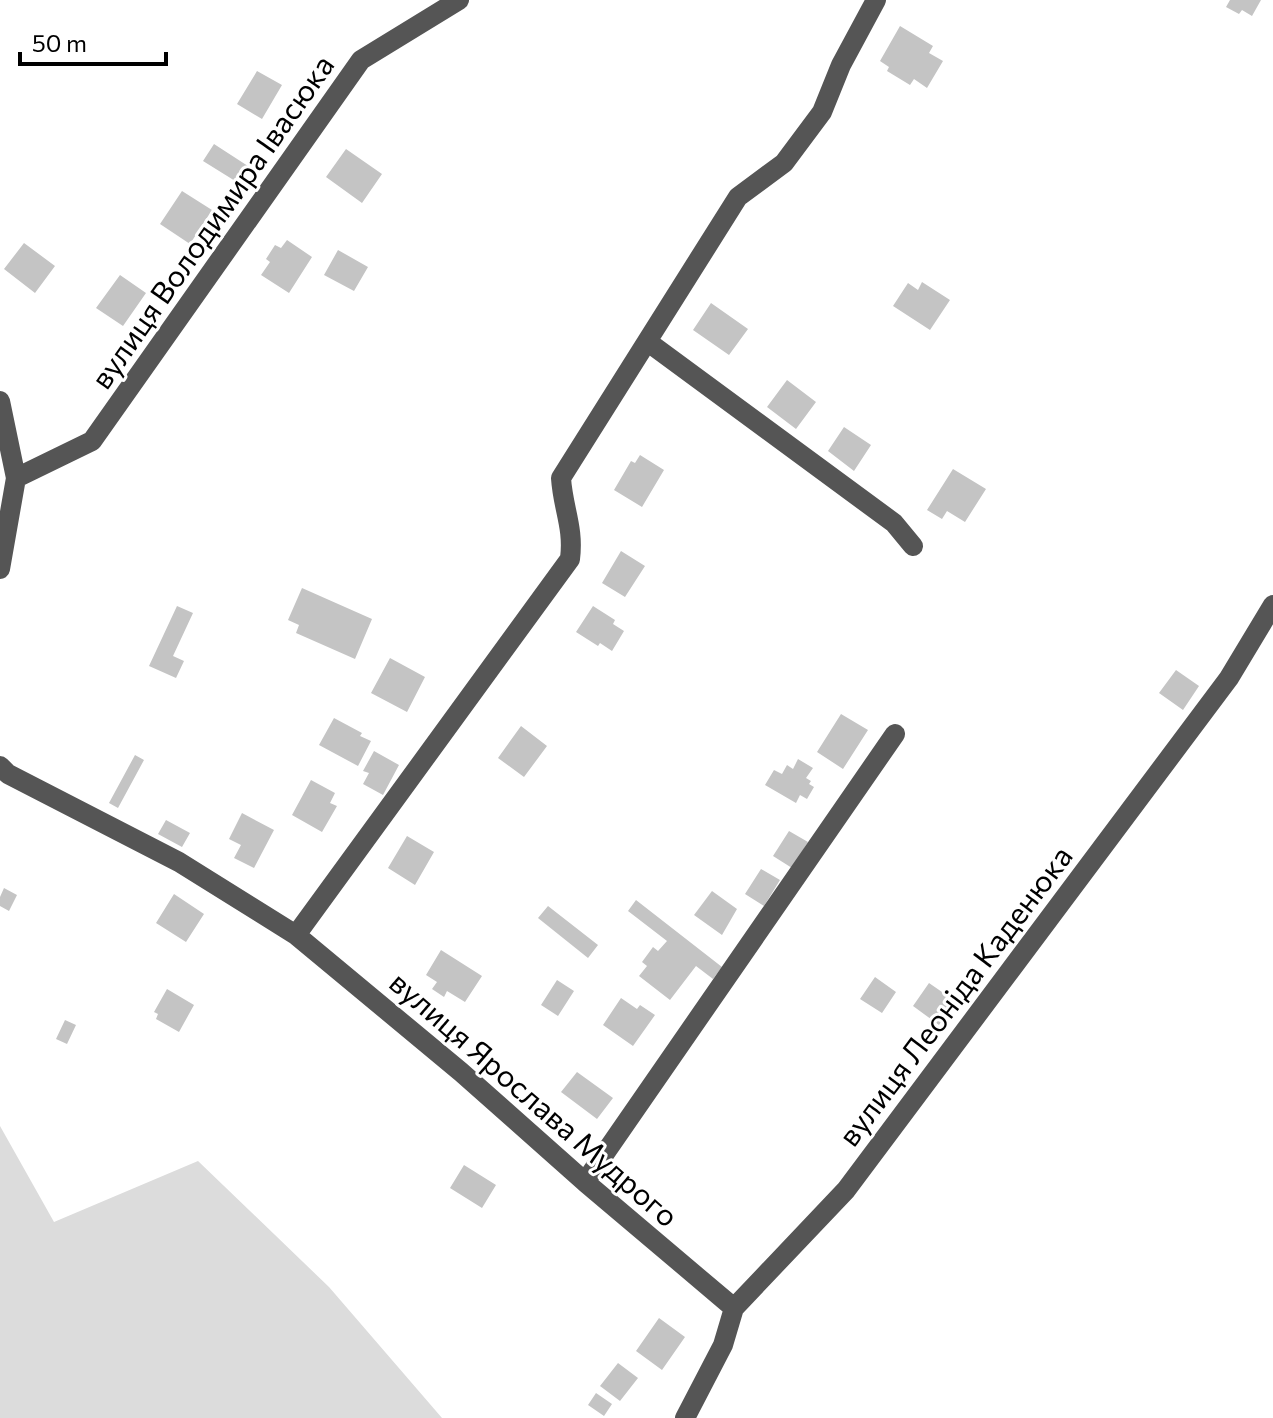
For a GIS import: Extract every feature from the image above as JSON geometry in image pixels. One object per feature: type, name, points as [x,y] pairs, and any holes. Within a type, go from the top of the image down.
[{"type":"street","name":"вулиця Володимира Івасюка","points":[[16,478],[92,441],[361,60],[459,0]]},
{"type":"street","points":[[296,935],[570,559],[573,537],[561,478],[738,197],[784,163],[822,112],[841,65],[876,0]]},
{"type":"street","points":[[648,342],[894,523],[913,546]]},
{"type":"street","points":[[0,401],[16,478],[0,569]]},
{"type":"street","name":"вулиця Леоніда Каденюка","points":[[685,1418],[723,1345],[734,1308],[846,1190],[1229,678],[1273,605]]},
{"type":"street","points":[[585,1182],[895,734]]},
{"type":"street","name":"вулиця Ярослава Мудрого","points":[[0,766],[8,774],[179,862],[296,935],[461,1072],[734,1308]]},
{"type":"shaded area","points":[[0,1126],[54,1222],[198,1161],[329,1287],[442,1418],[0,1418]]},
{"type":"building","points":[[1230,0],[1261,0],[1252,16],[1226,7]]},
{"type":"building","points":[[900,26],[933,46],[929,53],[943,61],[927,88],[914,79],[910,85],[887,71],[889,67],[880,61]]},
{"type":"building","points":[[257,71],[282,85],[262,119],[237,104]]},
{"type":"building","points":[[214,144],[251,168],[240,184],[203,161]]},
{"type":"building","points":[[346,149],[382,174],[362,203],[326,177]]},
{"type":"building","points":[[182,191],[212,210],[190,244],[160,224]]},
{"type":"building","points":[[287,240],[312,257],[289,293],[261,275],[270,262],[266,259],[275,245],[281,248]]},
{"type":"building","points":[[24,243],[55,266],[35,293],[4,269]]},
{"type":"building","points":[[338,250],[368,267],[354,291],[324,275]]},
{"type":"building","points":[[120,275],[146,293],[123,326],[96,308]]},
{"type":"building","points":[[922,282],[950,300],[930,330],[893,306],[908,283],[918,290]]},
{"type":"building","points":[[711,303],[748,329],[729,355],[693,330]]},
{"type":"building","points":[[787,380],[816,402],[796,429],[767,407]]},
{"type":"building","points":[[844,427],[871,445],[854,471],[828,451]]},
{"type":"building","points":[[640,455],[664,470],[642,507],[614,490],[631,461],[635,463]]},
{"type":"building","points":[[953,469],[986,489],[965,522],[947,511],[942,519],[927,510]]},
{"type":"building","points":[[621,551],[645,566],[625,597],[602,583]]},
{"type":"building","points":[[302,588],[372,619],[355,659],[296,633],[299,625],[288,620]]},
{"type":"building","points":[[177,606],[193,613],[173,656],[184,661],[176,678],[149,666]]},
{"type":"building","points":[[593,606],[615,620],[613,624],[624,631],[612,651],[576,632]]},
{"type":"building","points":[[390,658],[425,677],[407,712],[371,693]]},
{"type":"building","points":[[1176,670],[1199,686],[1183,710],[1159,693]]},
{"type":"building","points":[[841,714],[868,730],[843,769],[817,752]]},
{"type":"building","points":[[334,718],[371,741],[358,766],[319,745]]},
{"type":"building","points":[[521,726],[547,746],[524,777],[498,758]]},
{"type":"building","points":[[374,751],[399,765],[383,795],[363,784],[369,773],[363,771]]},
{"type":"building","points":[[135,755],[144,760],[118,808],[109,803]]},
{"type":"building","points":[[798,759],[813,768],[806,778],[814,787],[807,799],[800,795],[796,803],[765,785],[774,770],[782,774],[787,765],[793,769]]},
{"type":"building","points":[[311,780],[335,793],[330,803],[337,806],[322,832],[292,815]]},
{"type":"building","points":[[242,813],[274,830],[254,868],[234,858],[241,845],[229,839]]},
{"type":"building","points":[[166,820],[190,833],[182,847],[158,834]]},
{"type":"building","points":[[789,831],[808,842],[792,868],[773,856]]},
{"type":"building","points":[[407,836],[434,852],[415,885],[388,868]]},
{"type":"building","points":[[761,869],[780,880],[764,906],[745,894]]},
{"type":"building","points":[[4,888],[17,895],[9,911],[0,906]]},
{"type":"building","points":[[712,891],[737,909],[722,935],[694,915]]},
{"type":"building","points":[[174,894],[204,914],[186,942],[156,923]]},
{"type":"building","points":[[636,900],[722,967],[713,979],[696,966],[670,1000],[639,976],[647,966],[642,962],[653,947],[658,951],[667,941],[628,911]]},
{"type":"building","points":[[548,906],[598,945],[588,958],[538,918]]},
{"type":"building","points":[[441,950],[482,976],[465,1002],[447,991],[444,997],[432,989],[437,982],[426,975]]},
{"type":"building","points":[[875,977],[896,992],[882,1013],[860,999]]},
{"type":"building","points":[[557,980],[574,991],[558,1016],[541,1005]]},
{"type":"building","points":[[929,983],[955,1001],[939,1025],[913,1006]]},
{"type":"building","points":[[167,989],[194,1005],[179,1032],[156,1019],[158,1014],[154,1012]]},
{"type":"building","points":[[621,998],[637,1009],[640,1005],[655,1015],[633,1046],[603,1025]]},
{"type":"building","points":[[65,1020],[76,1025],[67,1044],[56,1039]]},
{"type":"building","points":[[577,1072],[613,1098],[597,1119],[561,1092]]},
{"type":"building","points":[[464,1165],[496,1185],[482,1208],[450,1188]]},
{"type":"building","points":[[659,1318],[685,1337],[662,1370],[636,1351]]},
{"type":"building","points":[[618,1363],[638,1378],[620,1401],[600,1386]]},
{"type":"building","points":[[596,1393],[612,1404],[604,1416],[588,1405]]}]
